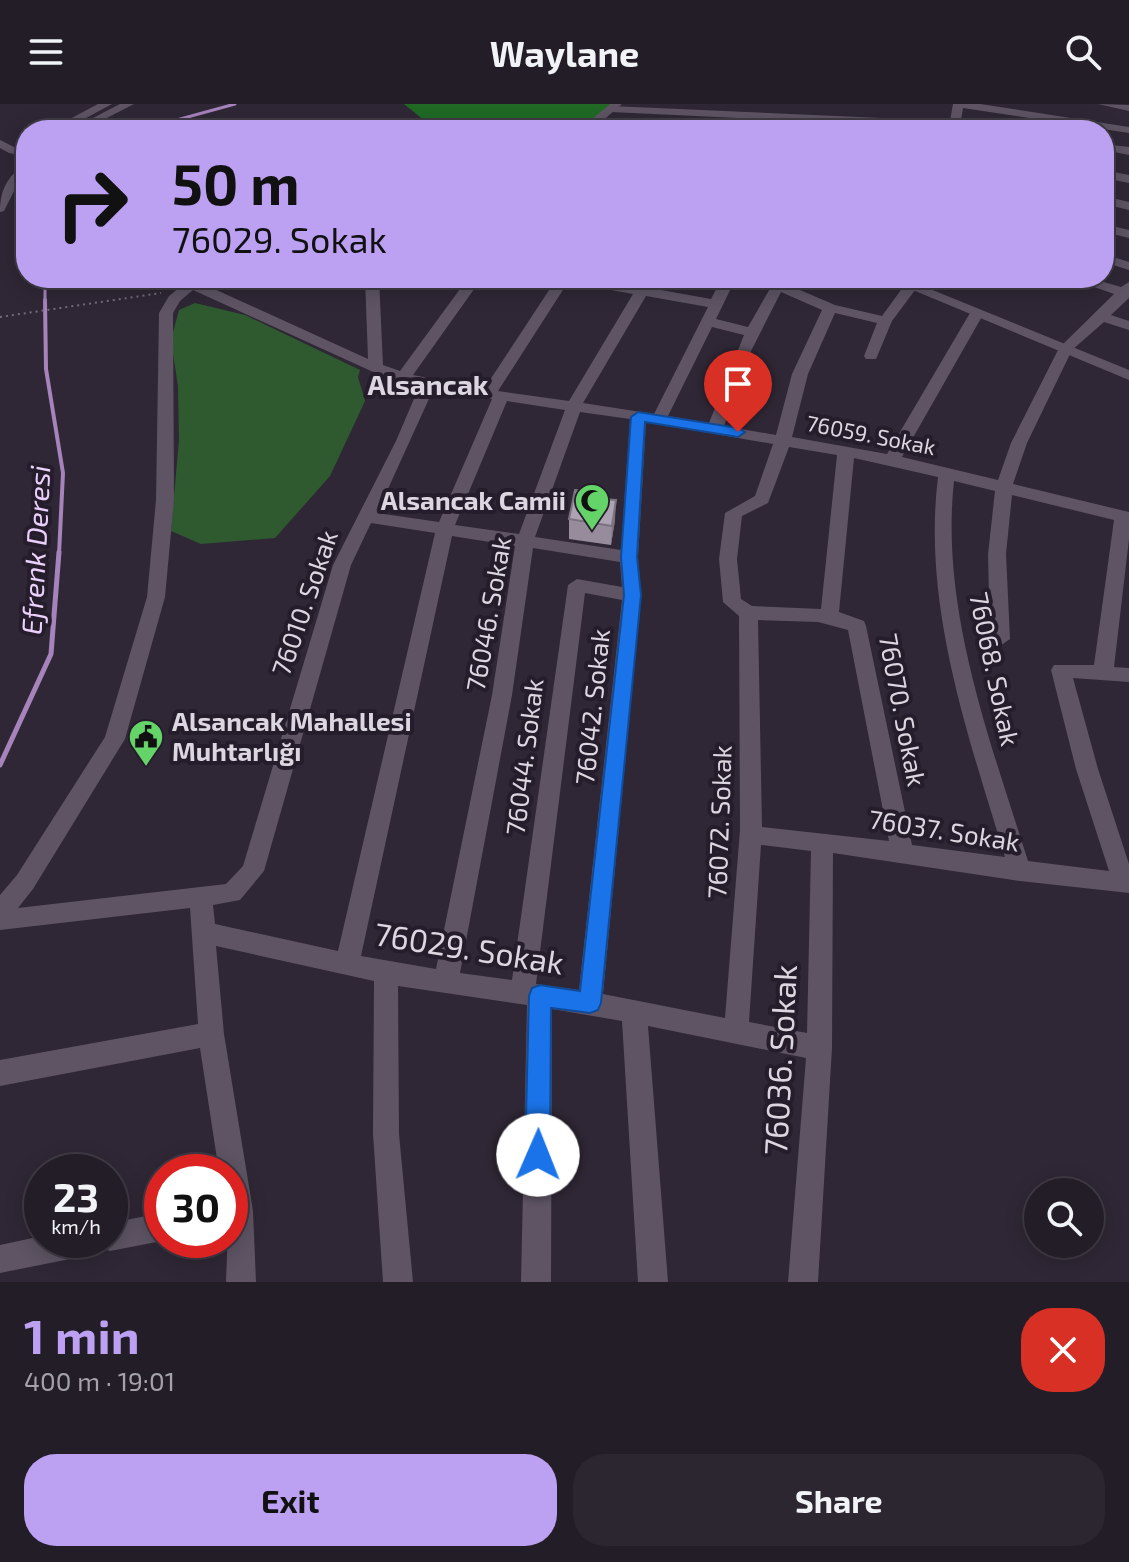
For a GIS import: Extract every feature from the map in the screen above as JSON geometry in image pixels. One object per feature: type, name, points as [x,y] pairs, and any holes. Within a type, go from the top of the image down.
[{"type":"street","points":[[75,120],[107,104]]},
{"type":"street","points":[[97,120],[129,104]]},
{"type":"street","points":[[895,104],[896,120]]},
{"type":"street","points":[[954,120],[958,104],[1063,120]]},
{"type":"street","points":[[1103,104],[1129,108]]},
{"type":"street","points":[[596,120],[614,106],[670,117],[692,108],[776,110],[848,120]]},
{"type":"street","points":[[0,182],[16,164]]},
{"type":"street","points":[[0,208],[16,179]]},
{"type":"street","points":[[0,912],[25,882],[115,739],[156,597],[165,500],[166,313],[174,299],[187,288]]},
{"type":"street","name":"76059. Sokak","points":[[210,288],[376,368],[428,385],[715,428],[892,460],[1126,518]]},
{"type":"street","points":[[372,288],[376,368]]},
{"type":"street","points":[[403,378],[468,288]]},
{"type":"street","points":[[347,964],[445,529],[494,395],[558,288]]},
{"type":"street","name":"76046. Sokak","points":[[446,982],[502,695],[525,541],[574,406],[643,288]]},
{"type":"street","points":[[659,288],[714,304]]},
{"type":"street","points":[[648,418],[723,288]]},
{"type":"street","points":[[715,428],[736,366],[777,288]]},
{"type":"street","points":[[792,288],[830,308],[885,321]]},
{"type":"street","points":[[871,356],[885,321],[910,288]]},
{"type":"street","points":[[916,288],[1129,375]]},
{"type":"street","points":[[1000,639],[997,554],[1004,486],[1019,443],[1066,348],[1127,291]]},
{"type":"street","points":[[830,308],[800,374],[783,440],[762,499],[734,513],[728,559],[732,602],[748,613],[829,617],[846,452]]},
{"type":"street","points":[[892,460],[977,313]]},
{"type":"street","points":[[1102,317],[1129,326]]},
{"type":"street","points":[[706,321],[751,332]]},
{"type":"street","name":"76010. Sokak","points":[[0,920],[232,893],[253,871],[342,565],[404,441],[428,385]]},
{"type":"street","name":"76042. Sokak","points":[[590,1003],[632,595],[629,557],[648,418]]},
{"type":"street","name":"76068. Sokak","points":[[947,473],[942,527],[954,627],[982,746],[1020,871]]},
{"type":"street","points":[[366,517],[629,557]]},
{"type":"street","points":[[1103,672],[1126,518]]},
{"type":"street","name":"76044. Sokak","points":[[531,994],[577,585],[632,595]]},
{"type":"street","name":"76072. Sokak","points":[[736,1032],[750,835],[748,613]]},
{"type":"street","name":"76070. Sokak","points":[[829,617],[845,619],[857,626],[902,852]]},
{"type":"street","points":[[1127,883],[1087,769],[1061,670],[1129,675]]},
{"type":"street","name":"76037. Sokak","points":[[750,835],[822,841],[1020,871],[1127,883]]},
{"type":"street","name":"76036. Sokak","points":[[803,1282],[819,1048],[822,841]]},
{"type":"street","points":[[201,898],[211,1034],[227,1154]]},
{"type":"street","name":"76029. Sokak","points":[[203,932],[386,973],[590,1003],[819,1048]]},
{"type":"street","points":[[386,973],[386,1134],[398,1282]]},
{"type":"street","points":[[531,994],[536,1282]]},
{"type":"street","points":[[634,1012],[653,1282]]},
{"type":"street","points":[[0,1073],[211,1034]]},
{"type":"street","points":[[0,1259],[24,1254]]},
{"type":"street","points":[[239,1258],[241,1282]]},
{"type":"path","points":[[0,317],[141,298]]},
{"type":"green space","points":[[404,104],[612,104],[592,120],[424,120]]},
{"type":"green space","points":[[195,303],[245,315],[360,370],[358,377],[365,401],[330,476],[275,538],[201,544],[171,531],[179,440],[178,386],[171,340],[179,310]]},
{"type":"building","points":[[575,490],[603,492],[602,499],[616,500],[612,526],[569,519]]},
{"type":"waterway","name":"Efrenk Deresi","points":[[177,120],[235,104]]},
{"type":"waterway","name":"Efrenk Deresi","points":[[45,288],[45,300]]},
{"type":"waterway","name":"Efrenk Deresi","points":[[45,300],[46,369],[63,473],[59,554]]},
{"type":"waterway","name":"Efrenk Deresi","points":[[0,765],[51,654],[59,552]]},
{"type":"place","name":"Alsancak Camii","points":[[592,532]]},
{"type":"place","name":"Alsancak Mahallesi Muhtarlığı","points":[[146,768]]},
{"type":"district","name":"Alsancak","points":[[428,385]]},
{"type":"route","points":[[538,1155],[540,996],[590,1003],[632,595],[629,557],[638,417],[738,432]]}]
